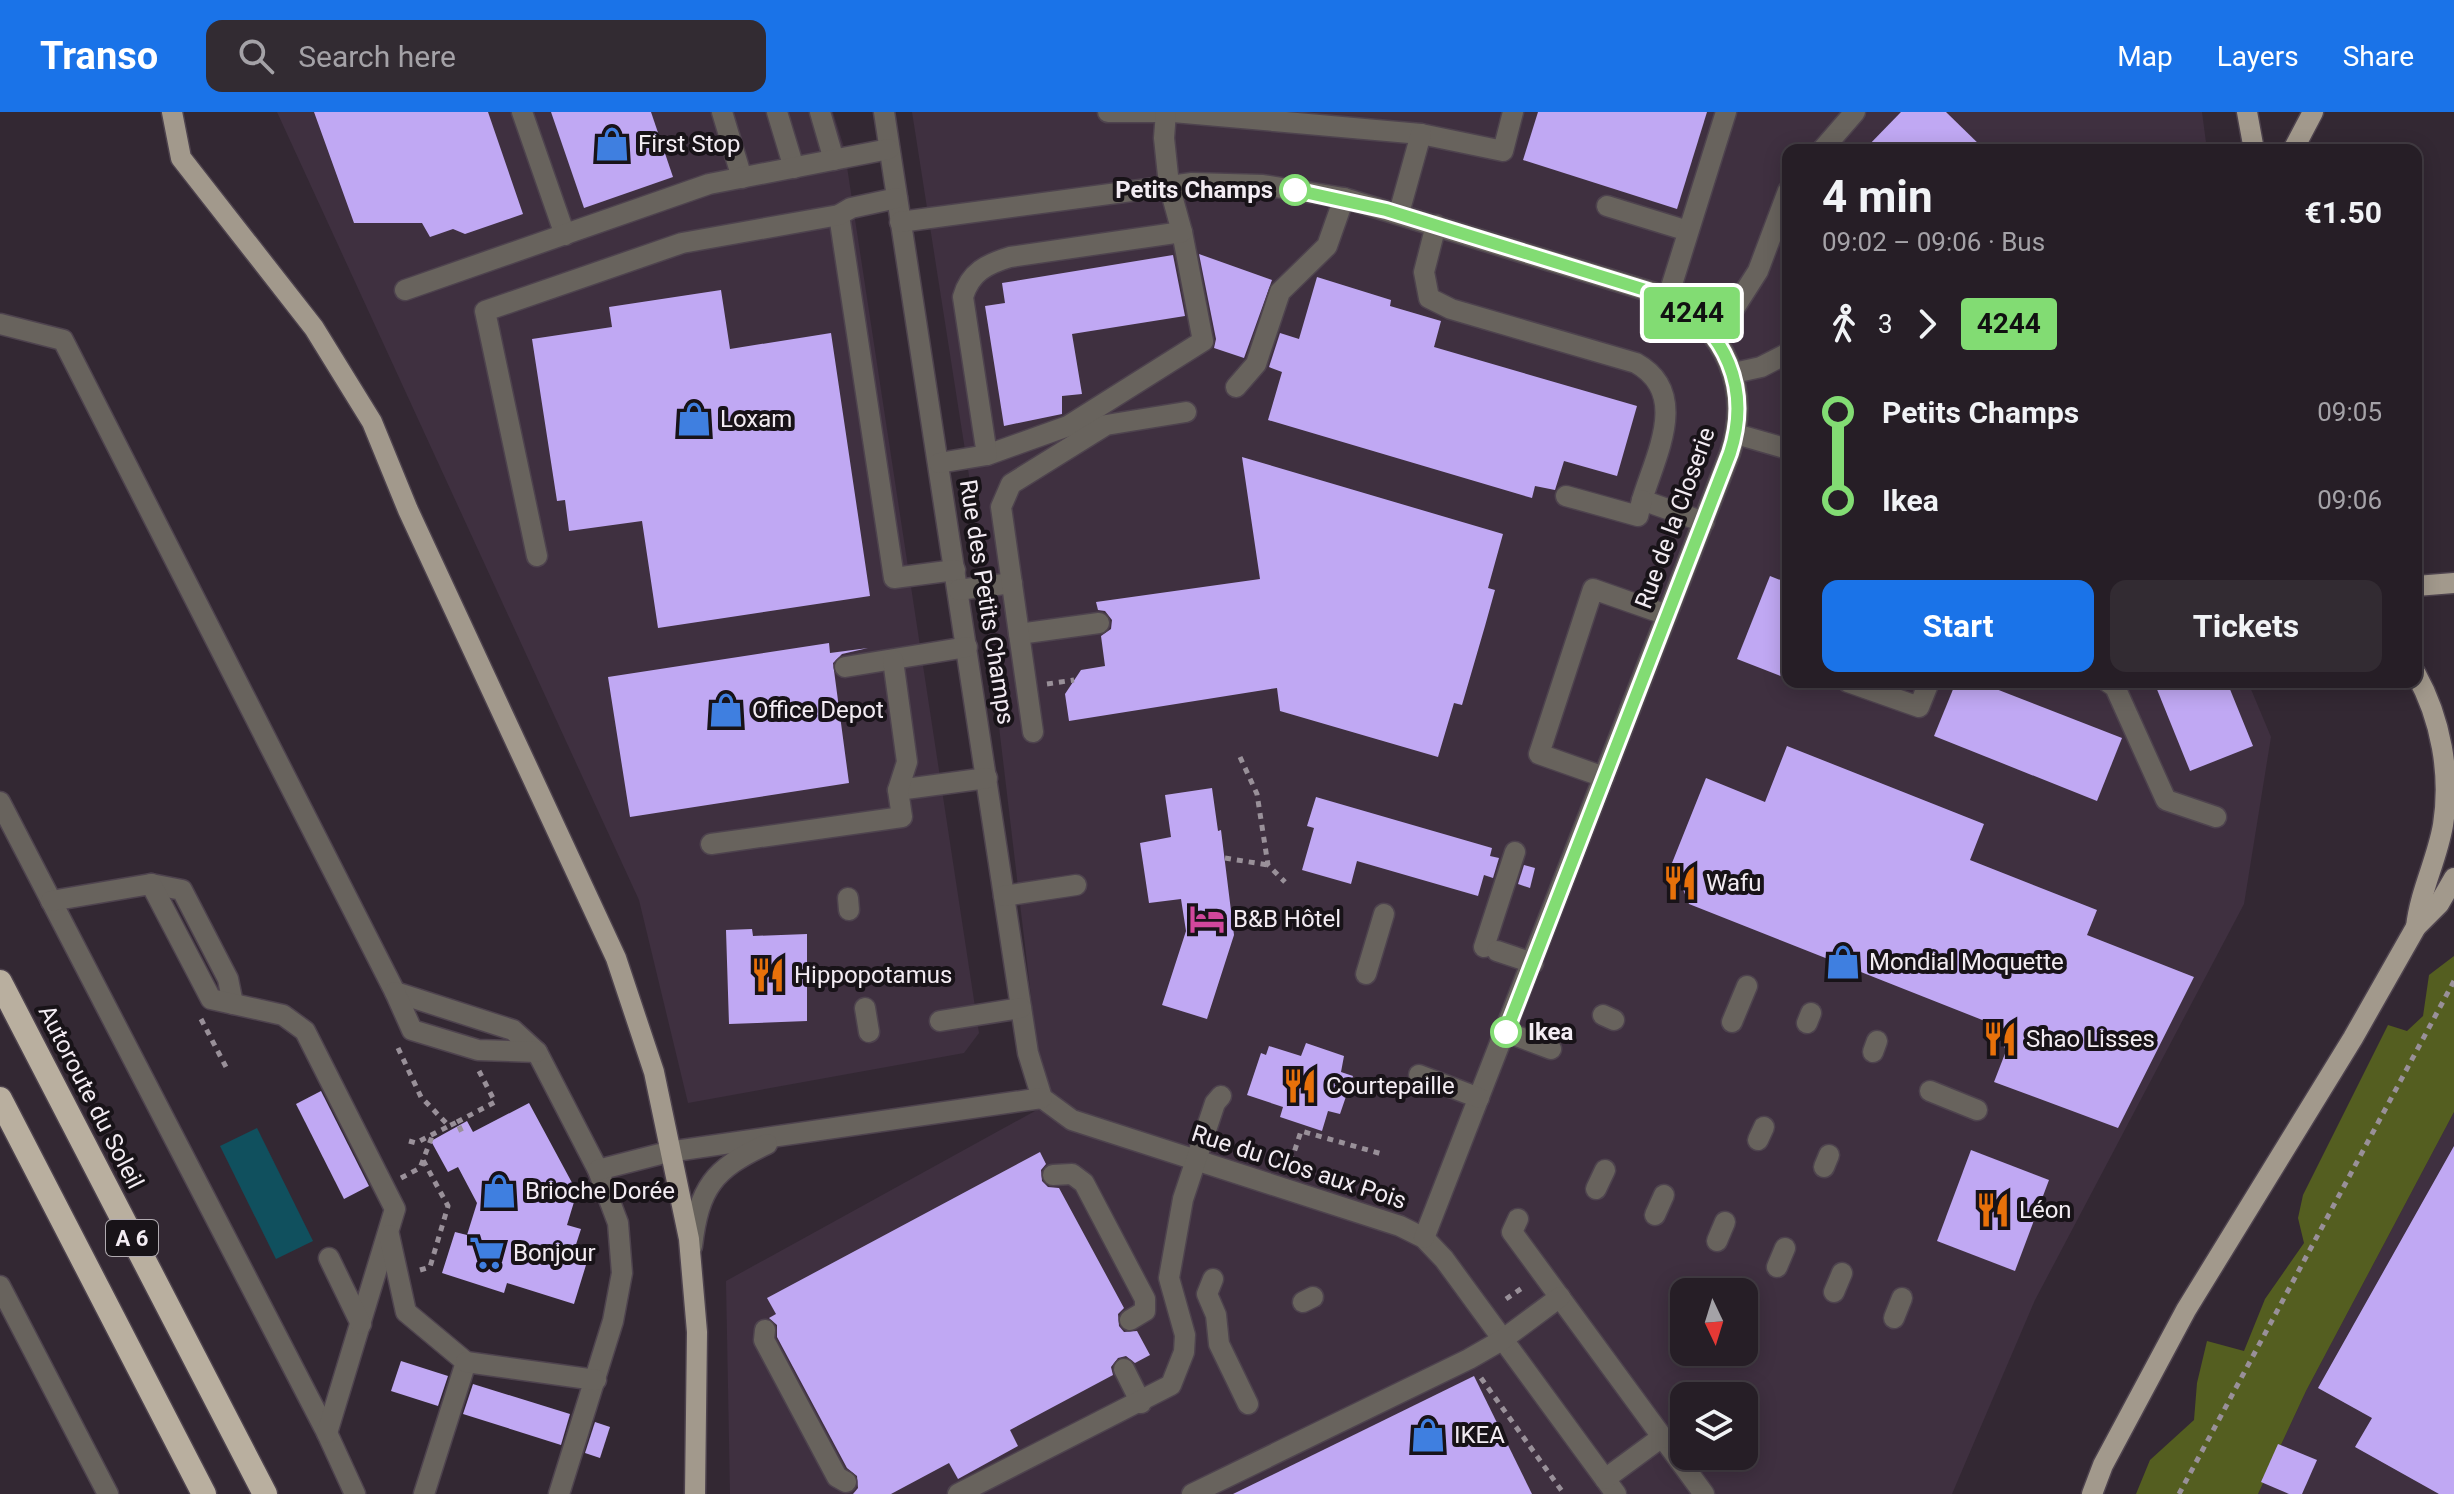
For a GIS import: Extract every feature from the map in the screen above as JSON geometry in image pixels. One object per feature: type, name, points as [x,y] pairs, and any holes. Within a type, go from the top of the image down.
[{"type":"highway","name":"Autoroute du Soleil","points":[[0,982],[265,1494]]},
{"type":"highway","name":"A 6","points":[[0,1099],[204,1494]]},
{"type":"main road","points":[[172,112],[181,158],[314,328],[372,422],[408,510],[616,958],[654,1072],[691,1262],[697,1332],[695,1494]]},
{"type":"main road","points":[[2247,112],[2253,144]]},
{"type":"main road","points":[[2296,144],[2313,112]]},
{"type":"main road","points":[[2422,586],[2454,583]]},
{"type":"main road","points":[[2416,927],[2420,895],[2443,825],[2445,779],[2441,741],[2429,697],[2422,685]]},
{"type":"main road","points":[[2092,1494],[2103,1465],[2186,1310],[2353,1038],[2416,927],[2439,904],[2454,878]]},
{"type":"street","points":[[522,112],[565,235]]},
{"type":"street","points":[[722,112],[742,178]]},
{"type":"street","points":[[777,112],[794,168]]},
{"type":"street","points":[[820,112],[834,160]]},
{"type":"street","name":"Rue des Petits Champs","points":[[884,112],[1028,1053],[1042,1098]]},
{"type":"street","points":[[1108,112],[1159,112]]},
{"type":"street","points":[[939,463],[987,455],[1068,426],[1203,341],[1182,232],[1169,185],[1164,138],[1166,112]]},
{"type":"street","points":[[1173,112],[1421,134],[1503,151],[1513,112]]},
{"type":"street","points":[[1668,297],[1726,112]]},
{"type":"street","points":[[1827,144],[1855,112]]},
{"type":"street","points":[[1399,213],[1421,134]]},
{"type":"street","points":[[405,290],[709,184],[889,149]]},
{"type":"street","name":"Rue de la Closerie","points":[[900,222],[1169,185],[1263,185],[1344,198],[1399,213],[1668,297],[1687,308],[1716,337],[1734,373],[1738,394],[1736,434],[1424,1238]]},
{"type":"street","points":[[537,556],[485,311],[682,243],[839,215],[851,208],[897,198]]},
{"type":"street","points":[[1236,387],[1256,364],[1280,292],[1327,246],[1344,198]]},
{"type":"street","points":[[1607,206],[1688,231]]},
{"type":"street","points":[[1716,337],[1758,271],[1782,207]]},
{"type":"street","points":[[839,215],[894,578],[907,576],[1012,583]]},
{"type":"street","points":[[1436,225],[1424,272],[1429,298],[1451,309],[1636,363],[1652,372],[1667,405],[1666,425],[1638,516],[1566,496]]},
{"type":"street","points":[[987,455],[963,297],[967,282],[988,263],[1010,257],[1182,232]]},
{"type":"street","points":[[0,324],[63,340],[412,1030],[478,1050],[537,1052]]},
{"type":"street","points":[[1734,373],[1761,367],[1782,356]]},
{"type":"street","points":[[1033,732],[1001,507],[1011,484],[1106,425],[1186,412]]},
{"type":"street","points":[[1736,434],[1782,447]]},
{"type":"street","points":[[1642,500],[1704,522]]},
{"type":"street","points":[[1604,777],[1539,754],[1593,589],[1667,615]]},
{"type":"street","points":[[1019,634],[1099,623]]},
{"type":"street","points":[[845,667],[967,647]]},
{"type":"street","points":[[711,844],[902,817],[898,790],[907,762],[893,660]]},
{"type":"street","points":[[1865,688],[1919,707],[1927,688]]},
{"type":"street","points":[[2115,688],[2166,800],[2216,817]]},
{"type":"street","points":[[898,790],[987,778]]},
{"type":"street","points":[[0,802],[327,1433],[355,1494]]},
{"type":"street","points":[[1515,852],[1491,949],[1533,963]]},
{"type":"street","points":[[51,901],[151,884],[211,999],[283,1015],[305,1031],[395,1209],[327,1433]]},
{"type":"street","points":[[1004,896],[1076,885]]},
{"type":"street","points":[[1366,974],[1384,914]]},
{"type":"street","points":[[1732,1022],[1747,986]]},
{"type":"street","points":[[395,992],[513,1030],[537,1052],[598,1170],[618,1223],[622,1273],[613,1321],[559,1494]]},
{"type":"street","points":[[865,1008],[869,1032]]},
{"type":"street","points":[[940,1021],[1021,1008]]},
{"type":"street","points":[[1506,1032],[1551,1049]]},
{"type":"street","points":[[1419,1075],[1479,1098]]},
{"type":"street","points":[[1930,1091],[1977,1110]]},
{"type":"street","points":[[958,1494],[1171,1385],[1184,1352],[1185,1335],[1169,1278],[1183,1199],[1215,1103],[1221,1096]]},
{"type":"street","points":[[598,1170],[668,1152],[1042,1098]]},
{"type":"street","name":"Rue du Clos aux Pois","points":[[1042,1098],[1072,1120],[1400,1226],[1424,1238],[1444,1259],[1610,1486]]},
{"type":"street","points":[[691,1262],[697,1208],[718,1174],[745,1154],[790,1134]]},
{"type":"street","points":[[1596,1189],[1605,1170]]},
{"type":"street","points":[[1053,1175],[1072,1174],[1084,1183],[1145,1299],[1145,1311],[1130,1320]]},
{"type":"street","points":[[1655,1215],[1664,1195]]},
{"type":"street","points":[[1518,1219],[1512,1232],[1648,1407],[1662,1437],[1693,1468],[1704,1494]]},
{"type":"street","points":[[1717,1241],[1725,1222]]},
{"type":"street","points":[[389,1235],[406,1312],[466,1362],[596,1380]]},
{"type":"street","points":[[1777,1267],[1785,1248]]},
{"type":"street","points":[[329,1258],[361,1324]]},
{"type":"street","points":[[1834,1292],[1842,1273]]},
{"type":"street","points":[[1213,1279],[1207,1294],[1248,1404]]},
{"type":"street","points":[[0,1286],[5,1314],[108,1494]]},
{"type":"street","points":[[1192,1494],[1502,1340],[1558,1288]]},
{"type":"street","points":[[1894,1318],[1902,1298]]},
{"type":"street","points":[[765,1330],[764,1340],[840,1483]]},
{"type":"street","points":[[1184,1352],[1198,1343],[1224,1342]]},
{"type":"street","points":[[424,1494],[466,1362]]},
{"type":"street","points":[[1124,1369],[1141,1403]]},
{"type":"street","points":[[1610,1486],[1662,1437]]},
{"type":"path","points":[[1240,757],[1257,794],[1268,865]]},
{"type":"path","points":[[1225,858],[1268,865],[1285,882]]},
{"type":"path","points":[[2179,1494],[2454,981]]},
{"type":"path","points":[[200,1018],[226,1067]]},
{"type":"path","points":[[392,1036],[421,1097],[449,1126]]},
{"type":"path","points":[[409,1141],[416,1143],[495,1102],[474,1063]]},
{"type":"path","points":[[457,1122],[464,1137]]},
{"type":"path","points":[[1291,1162],[1301,1131],[1382,1154]]},
{"type":"path","points":[[400,1178],[420,1168],[433,1134]]},
{"type":"path","points":[[415,1281],[418,1271],[430,1267],[448,1206],[423,1160]]},
{"type":"path","points":[[1478,1374],[1564,1494]]},
{"type":"shaded area","points":[[277,112],[833,112],[844,147],[979,1033],[964,1053],[688,1103],[639,900]]},
{"type":"shaded area","points":[[912,112],[2202,112],[2206,144],[1782,144],[1782,688],[2251,688],[2271,737],[2244,904],[2035,1300],[1952,1494],[730,1494],[726,1281],[1044,1106],[970,482]]},
{"type":"shaded area","points":[[2454,1112],[2454,1494],[2258,1494],[2306,1391]]},
{"type":"green space","points":[[2454,956],[2454,1112],[2306,1391],[2258,1494],[2136,1494],[2150,1460],[2194,1420],[2197,1383],[2207,1341],[2244,1351],[2265,1299],[2304,1243],[2298,1218],[2303,1195],[2388,1025],[2407,1031],[2423,1016],[2429,975]]},
{"type":"water","points":[[257,1128],[313,1241],[276,1259],[220,1146]]},
{"type":"building","points":[[314,112],[488,112],[523,214],[465,234],[453,229],[430,237],[422,223],[354,223]]},
{"type":"building","name":"First Stop","points":[[551,112],[651,112],[673,177],[584,208]]},
{"type":"building","points":[[1538,112],[1707,112],[1677,209],[1523,160]]},
{"type":"building","points":[[1901,112],[1946,112],[1979,144],[1870,144]]},
{"type":"building","points":[[1199,254],[1272,280],[1244,358],[1214,348],[1216,339]]},
{"type":"building","points":[[1173,255],[1185,316],[1072,334],[1082,394],[1062,396],[1062,414],[1004,426],[985,306],[1005,303],[1002,283]]},
{"type":"building","points":[[1317,277],[1391,300],[1390,306],[1441,321],[1434,347],[1637,406],[1617,476],[1564,461],[1555,490],[1535,486],[1532,498],[1268,420],[1282,372],[1269,367],[1280,333],[1299,339]]},
{"type":"building","name":"Loxam","points":[[721,290],[730,349],[831,333],[870,596],[658,628],[642,521],[569,531],[565,500],[557,501],[532,339],[612,327],[609,307]]},
{"type":"building","points":[[1242,457],[1503,534],[1488,588],[1495,590],[1462,705],[1454,703],[1438,757],[1280,711],[1277,688],[1069,721],[1065,694],[1081,670],[1105,666],[1101,636],[1111,629],[1112,620],[1105,611],[1098,610],[1096,602],[1260,579]]},
{"type":"building","points":[[1770,576],[1782,581],[1782,677],[1737,659]]},
{"type":"building","name":"Office Depot","points":[[829,643],[830,653],[868,648],[842,654],[833,663],[849,783],[630,817],[608,677]]},
{"type":"building","points":[[1954,688],[1993,688],[2122,738],[2097,801],[1934,736]]},
{"type":"building","points":[[2156,688],[2229,688],[2253,746],[2190,771]]},
{"type":"building","points":[[1787,746],[1984,824],[1970,860],[2097,910],[2087,935],[2194,977],[2118,1128],[1994,1082],[2006,1051],[1995,1025],[1689,904],[1672,863],[1706,778],[1765,802]]},
{"type":"building","name":"B&B Hôtel","points":[[1212,788],[1218,831],[1221,830],[1234,935],[1207,1019],[1162,1005],[1186,931],[1181,899],[1149,903],[1140,843],[1171,837],[1165,795]]},
{"type":"building","name":"B&B Hôtel","points":[[1316,797],[1492,848],[1490,856],[1499,858],[1493,878],[1484,875],[1478,896],[1357,861],[1351,884],[1302,870],[1314,828],[1307,826]]},
{"type":"building","points":[[1524,865],[1535,868],[1530,888],[1518,884]]},
{"type":"building","name":"Hippopotamus","points":[[752,929],[753,936],[807,934],[807,1021],[729,1024],[726,930]]},
{"type":"building","name":"Courtepaille","points":[[1306,1043],[1344,1056],[1341,1072],[1353,1076],[1340,1114],[1328,1111],[1322,1131],[1280,1117],[1283,1107],[1247,1095],[1261,1053],[1266,1055],[1269,1046],[1301,1056]]},
{"type":"building","points":[[321,1091],[369,1186],[344,1199],[296,1104]]},
{"type":"building","points":[[529,1103],[577,1192],[567,1225],[581,1229],[571,1260],[586,1265],[574,1304],[507,1283],[504,1293],[442,1273],[455,1232],[467,1235],[477,1203],[458,1167],[448,1172],[431,1141],[467,1121],[473,1132]]},
{"type":"building","points":[[2454,1146],[2454,1494],[2439,1494],[2355,1447],[2372,1418],[2318,1388]]},
{"type":"building","name":"Léon","points":[[1971,1150],[2049,1180],[2015,1271],[1937,1241]]},
{"type":"building","points":[[1040,1152],[1046,1164],[1041,1170],[1042,1181],[1048,1187],[1059,1188],[1124,1308],[1118,1314],[1119,1326],[1124,1332],[1137,1331],[1150,1355],[1135,1363],[1126,1356],[1118,1358],[1111,1367],[1113,1375],[1010,1430],[1018,1446],[958,1479],[949,1463],[891,1494],[853,1494],[858,1488],[857,1476],[847,1468],[777,1337],[777,1325],[769,1318],[776,1314],[767,1298]]},
{"type":"building","points":[[401,1361],[448,1376],[438,1406],[391,1391]]},
{"type":"building","name":"IKEA","points":[[1474,1376],[1532,1494],[1233,1494]]},
{"type":"building","points":[[473,1384],[570,1414],[561,1445],[463,1414]]},
{"type":"building","points":[[595,1422],[610,1427],[600,1458],[585,1453]]},
{"type":"building","points":[[2278,1444],[2317,1460],[2302,1494],[2289,1494],[2261,1482]]},
{"type":"bus line","name":"4244","points":[[1295,190],[1344,198],[1386,210],[1668,297],[1704,323],[1716,337],[1734,373],[1738,414],[1730,453],[1506,1032]]},
{"type":"place","name":"First Stop","points":[[612,144]]},
{"type":"place","name":"Petits Champs","points":[[1295,190]]},
{"type":"place","name":"Loxam","points":[[694,419]]},
{"type":"place","name":"Office Depot","points":[[726,710]]},
{"type":"place","name":"Wafu","points":[[1680,883]]},
{"type":"place","name":"B&B Hôtel","points":[[1207,919]]},
{"type":"place","name":"Mondial Moquette","points":[[1843,962]]},
{"type":"place","name":"Hippopotamus","points":[[768,975]]},
{"type":"place","name":"Ikea","points":[[1506,1032]]},
{"type":"place","name":"Shao Lisses","points":[[2000,1039]]},
{"type":"place","name":"Courtepaille","points":[[1300,1086]]},
{"type":"place","name":"Brioche Dorée","points":[[499,1191]]},
{"type":"place","name":"Léon","points":[[1993,1210]]},
{"type":"place","name":"Bonjour","points":[[487,1253]]},
{"type":"place","name":"IKEA","points":[[1428,1435]]}]
